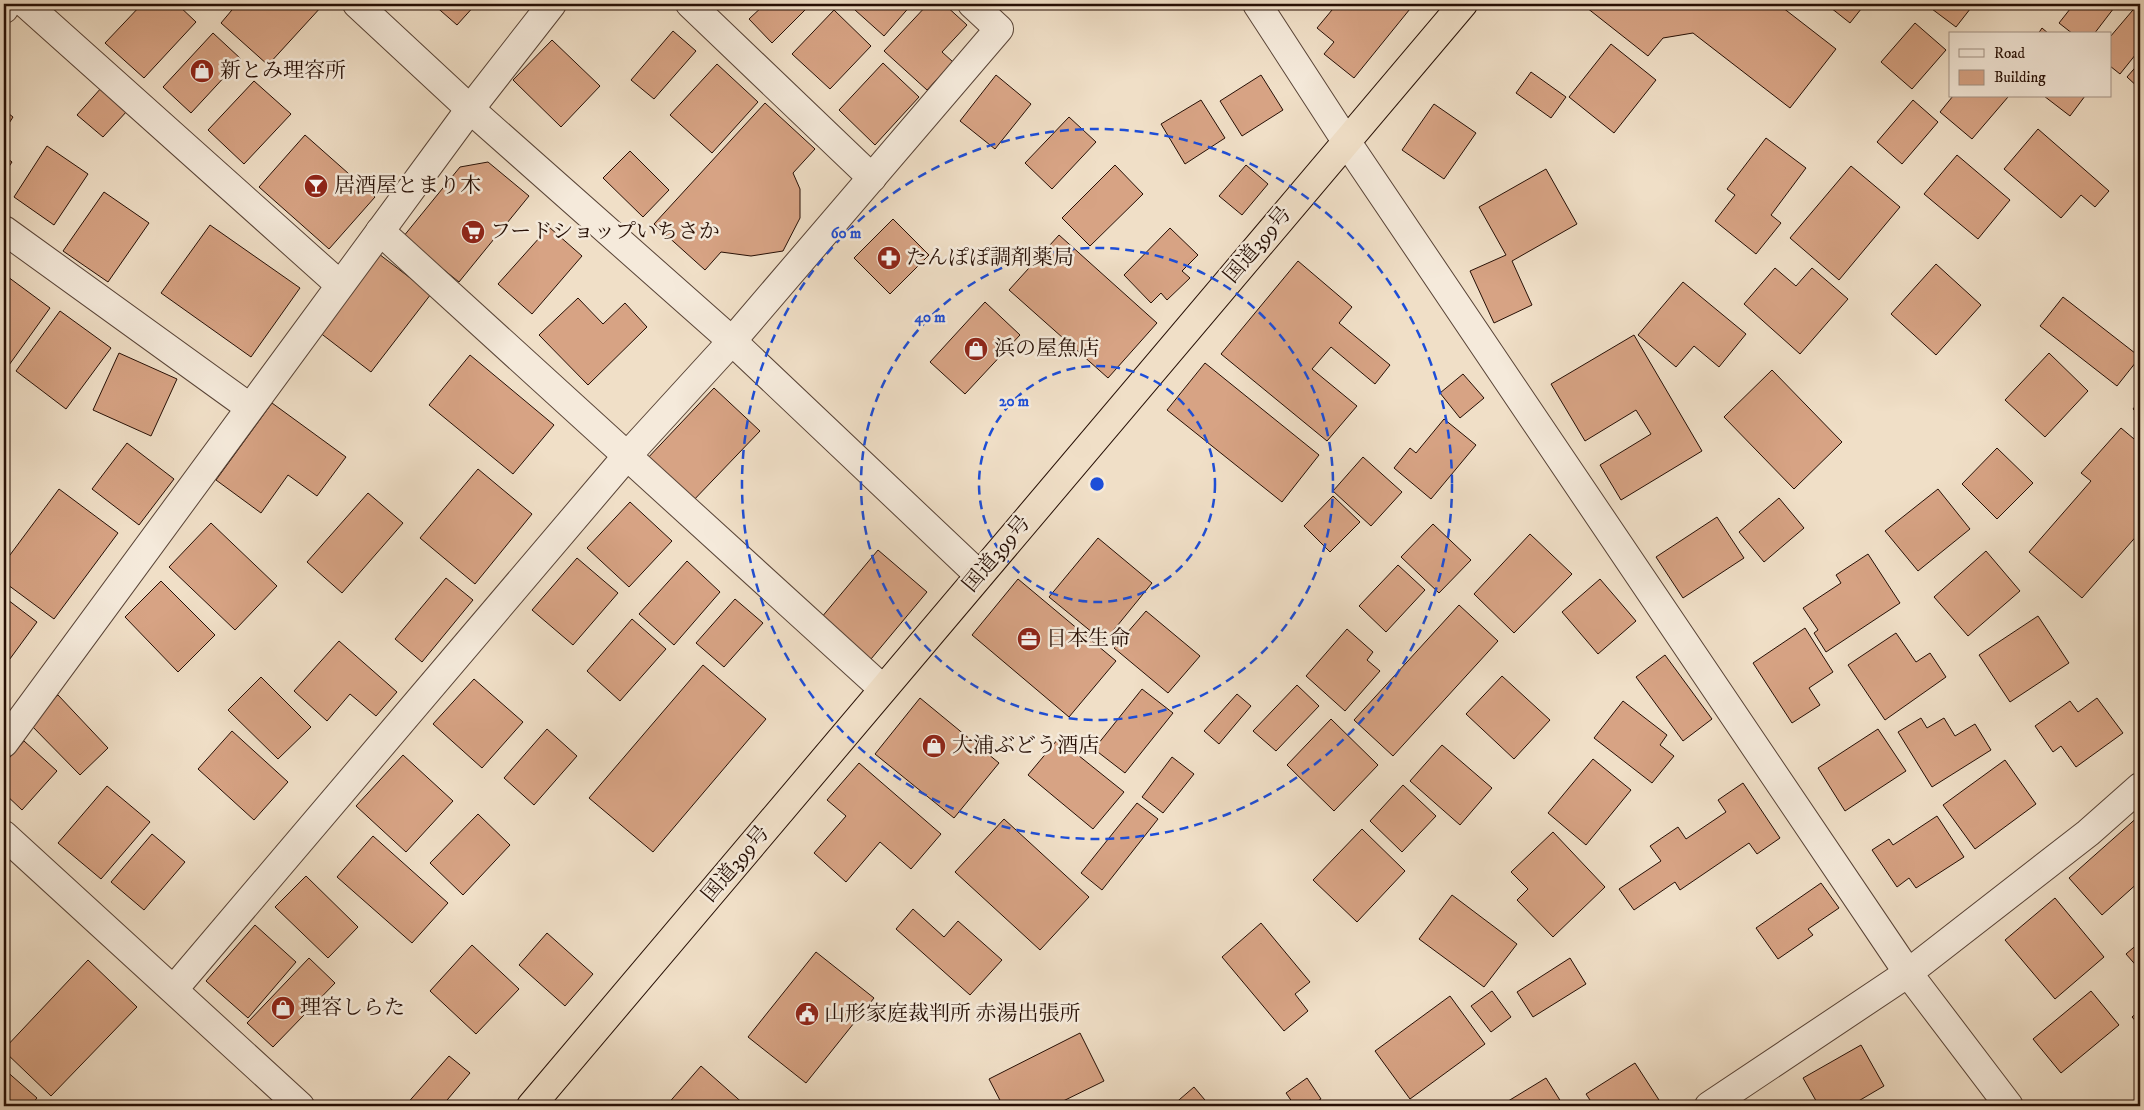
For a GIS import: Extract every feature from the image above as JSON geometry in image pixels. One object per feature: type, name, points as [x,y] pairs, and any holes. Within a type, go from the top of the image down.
[{"type":"highway","name":"国道399号","points":[[531,1106],[1463,4]]},
{"type":"street","points":[[4,9],[7,4]]},
{"type":"street","points":[[26,4],[340,285]]},
{"type":"street","points":[[356,4],[470,109],[732,341],[979,575]]},
{"type":"street","points":[[4,743],[249,407],[470,109],[552,4]]},
{"type":"street","points":[[690,4],[872,178]]},
{"type":"street","points":[[174,989],[626,457],[732,341],[999,29],[972,4]]},
{"type":"street","points":[[1257,4],[1346,141],[1908,973],[2009,1106]]},
{"type":"street","points":[[4,230],[249,407]]},
{"type":"street","points":[[380,231],[884,690]]},
{"type":"street","points":[[1709,1106],[1908,973],[2088,833],[2140,786]]},
{"type":"street","points":[[4,835],[300,1106]]},
{"type":"building","points":[[142,4],[177,4],[196,22],[144,78],[105,43]]},
{"type":"building","points":[[237,4],[319,4],[322,6],[268,65],[221,23]]},
{"type":"building","points":[[433,4],[476,4],[457,25]]},
{"type":"building","points":[[765,4],[810,5],[772,43],[749,19]]},
{"type":"building","points":[[860,4],[912,4],[884,36],[855,10]]},
{"type":"building","points":[[928,4],[944,4],[967,25],[942,52],[953,62],[927,90],[884,51]]},
{"type":"building","points":[[1102,4],[1113,4],[1105,9]]},
{"type":"building","points":[[1337,4],[1414,4],[1354,78],[1324,54],[1334,42],[1317,28]]},
{"type":"building","points":[[1582,4],[1778,4],[1836,49],[1790,108],[1693,33],[1663,38],[1648,56]]},
{"type":"building","points":[[1826,4],[1865,4],[1850,23]]},
{"type":"building","points":[[1930,4],[1974,4],[1956,27],[1928,6]]},
{"type":"building","points":[[2074,4],[2117,4],[2096,32],[2070,32],[2059,23]]},
{"type":"building","points":[[2140,4],[2140,49],[2120,74],[2112,68],[2112,35]]},
{"type":"building","points":[[834,10],[871,46],[830,89],[792,54]]},
{"type":"building","points":[[1915,23],[1946,50],[1912,89],[1881,62]]},
{"type":"building","points":[[673,31],[696,51],[654,99],[631,80]]},
{"type":"building","points":[[213,33],[241,59],[191,113],[163,87]]},
{"type":"building","points":[[552,40],[600,86],[561,127],[513,80]]},
{"type":"building","points":[[1611,44],[1656,80],[1614,133],[1569,97]]},
{"type":"building","points":[[2140,62],[2140,89],[2127,77]]},
{"type":"building","points":[[883,63],[919,97],[875,145],[839,110]]},
{"type":"building","points":[[717,64],[758,102],[712,153],[670,115]]},
{"type":"building","points":[[1531,72],[1566,97],[1551,118],[1516,93]]},
{"type":"building","points":[[996,75],[1031,104],[995,149],[960,121]]},
{"type":"building","points":[[1261,75],[1283,110],[1242,136],[1220,101]]},
{"type":"building","points":[[254,81],[291,114],[244,164],[208,130]]},
{"type":"building","points":[[102,87],[128,110],[103,137],[77,115]]},
{"type":"building","points":[[1951,98],[2007,98],[1972,139],[1940,112]]},
{"type":"building","points":[[2047,98],[2084,98],[2070,116]]},
{"type":"building","points":[[1201,100],[1225,138],[1185,164],[1161,124]]},
{"type":"building","points":[[1913,100],[1938,122],[1902,164],[1877,142]]},
{"type":"building","points":[[765,103],[815,149],[793,173],[800,189],[800,218],[783,251],[751,256],[721,252],[705,270],[654,224]]},
{"type":"building","points":[[1434,104],[1476,133],[1444,179],[1402,150]]},
{"type":"building","points":[[4,110],[13,117],[4,131]]},
{"type":"building","points":[[1069,117],[1096,142],[1052,189],[1025,163]]},
{"type":"building","points":[[2038,129],[2109,191],[2095,207],[2081,195],[2061,218],[2004,169]]},
{"type":"building","points":[[305,135],[375,197],[329,249],[259,187]]},
{"type":"building","points":[[1766,138],[1806,168],[1771,215],[1781,223],[1756,254],[1715,221],[1735,195],[1727,189]]},
{"type":"building","points":[[47,146],[88,174],[54,225],[14,197]]},
{"type":"building","points":[[630,151],[669,190],[643,217],[603,178]]},
{"type":"building","points":[[1957,155],[2010,200],[1978,239],[1924,194]]},
{"type":"building","points":[[4,156],[12,162],[4,174]]},
{"type":"building","points":[[488,162],[529,196],[459,282],[403,237],[460,167]]},
{"type":"building","points":[[1115,165],[1143,194],[1090,246],[1062,218]]},
{"type":"building","points":[[1246,165],[1268,184],[1242,215],[1219,196]]},
{"type":"building","points":[[1851,166],[1900,207],[1839,280],[1790,238]]},
{"type":"building","points":[[1546,169],[1577,224],[1512,261],[1532,305],[1494,323],[1470,271],[1506,255],[1479,207]]},
{"type":"building","points":[[104,192],[149,223],[108,282],[63,251]]},
{"type":"building","points":[[893,219],[929,255],[890,294],[854,258]]},
{"type":"building","points":[[210,225],[300,288],[251,357],[161,293]]},
{"type":"building","points":[[549,227],[582,256],[532,314],[498,284]]},
{"type":"building","points":[[1170,228],[1198,255],[1182,271],[1190,278],[1167,300],[1161,293],[1151,303],[1124,275]]},
{"type":"building","points":[[1059,235],[1157,323],[1108,378],[1009,290]]},
{"type":"building","points":[[379,254],[431,294],[371,372],[319,332]]},
{"type":"building","points":[[1298,261],[1352,307],[1339,323],[1390,365],[1375,384],[1331,347],[1312,369],[1357,406],[1327,441],[1221,354]]},
{"type":"building","points":[[1936,264],[1981,305],[1936,355],[1891,314]]},
{"type":"building","points":[[1775,268],[1796,286],[1812,268],[1848,299],[1800,354],[1744,304]]},
{"type":"building","points":[[4,274],[50,308],[4,372]]},
{"type":"building","points":[[1683,282],[1746,334],[1719,367],[1694,346],[1676,367],[1638,335]]},
{"type":"building","points":[[2063,297],[2140,357],[2117,386],[2040,326]]},
{"type":"building","points":[[578,298],[603,324],[625,303],[647,327],[588,385],[539,335]]},
{"type":"building","points":[[985,302],[1020,335],[965,394],[930,362]]},
{"type":"building","points":[[60,311],[111,348],[66,409],[16,371]]},
{"type":"building","points":[[1634,335],[1702,451],[1621,500],[1600,465],[1651,434],[1636,410],[1585,441],[1551,384]]},
{"type":"building","points":[[119,353],[177,379],[151,436],[93,410]]},
{"type":"building","points":[[2049,353],[2088,391],[2045,437],[2005,400]]},
{"type":"building","points":[[470,355],[554,425],[513,474],[429,405]]},
{"type":"building","points":[[1205,363],[1319,455],[1282,502],[1167,410]]},
{"type":"building","points":[[1772,370],[1842,442],[1794,489],[1724,417]]},
{"type":"building","points":[[1463,374],[1484,398],[1460,418],[1440,393]]},
{"type":"building","points":[[714,388],[760,431],[690,504],[644,462]]},
{"type":"building","points":[[2140,400],[2140,415],[2133,409]]},
{"type":"building","points":[[272,403],[346,457],[317,496],[288,475],[261,513],[216,480]]},
{"type":"building","points":[[1444,419],[1476,445],[1431,499],[1394,468],[1410,448],[1416,453]]},
{"type":"building","points":[[2121,428],[2140,444],[2140,532],[2082,598],[2029,552],[2091,481],[2081,473]]},
{"type":"building","points":[[127,443],[174,479],[139,525],[92,489]]},
{"type":"building","points":[[1997,448],[2033,483],[1997,519],[1962,484]]},
{"type":"building","points":[[1363,457],[1402,492],[1371,526],[1333,491]]},
{"type":"building","points":[[478,469],[532,514],[475,584],[420,538]]},
{"type":"building","points":[[59,489],[118,533],[54,619],[4,582],[4,563]]},
{"type":"building","points":[[1938,489],[1970,529],[1918,571],[1885,531]]},
{"type":"building","points":[[368,493],[403,523],[342,593],[307,562]]},
{"type":"building","points":[[1333,496],[1360,522],[1330,552],[1304,526]]},
{"type":"building","points":[[1779,498],[1804,528],[1764,562],[1739,532]]},
{"type":"building","points":[[630,502],[672,541],[629,587],[587,548]]},
{"type":"building","points":[[1717,517],[1744,558],[1683,598],[1656,557]]},
{"type":"building","points":[[211,523],[277,586],[235,630],[169,567]]},
{"type":"building","points":[[1433,524],[1471,560],[1439,593],[1401,557]]},
{"type":"building","points":[[1530,534],[1572,574],[1514,633],[1474,594]]},
{"type":"building","points":[[1098,538],[1152,583],[1104,642],[1049,597]]},
{"type":"building","points":[[878,550],[927,592],[871,659],[821,618]]},
{"type":"building","points":[[1986,551],[2020,591],[1968,636],[1934,597]]},
{"type":"building","points":[[1868,554],[1900,603],[1826,652],[1814,633],[1818,630],[1803,608],[1841,583],[1836,575]]},
{"type":"building","points":[[577,558],[618,593],[573,645],[532,610]]},
{"type":"building","points":[[687,561],[720,592],[674,645],[639,614]]},
{"type":"building","points":[[1398,565],[1425,590],[1386,632],[1359,606]]},
{"type":"building","points":[[446,578],[473,600],[422,662],[395,639]]},
{"type":"building","points":[[1018,579],[1116,661],[1069,717],[972,635]]},
{"type":"building","points":[[1600,579],[1636,621],[1598,654],[1562,612]]},
{"type":"building","points":[[161,581],[215,635],[178,672],[125,617]]},
{"type":"building","points":[[4,597],[37,622],[4,667]]},
{"type":"building","points":[[735,599],[763,623],[724,667],[696,643]]},
{"type":"building","points":[[1459,605],[1498,641],[1393,756],[1354,720]]},
{"type":"building","points":[[1146,611],[1200,656],[1168,693],[1114,648]]},
{"type":"building","points":[[2038,616],[2069,663],[2010,702],[1979,655]]},
{"type":"building","points":[[632,619],[666,649],[620,701],[587,671]]},
{"type":"building","points":[[1805,628],[1833,672],[1809,688],[1820,705],[1792,723],[1753,663]]},
{"type":"building","points":[[1347,629],[1373,652],[1367,660],[1380,671],[1345,711],[1306,676]]},
{"type":"building","points":[[1896,633],[1916,662],[1930,653],[1946,677],[1885,720],[1848,665]]},
{"type":"building","points":[[339,641],[397,692],[376,716],[350,694],[327,721],[294,691]]},
{"type":"building","points":[[1665,655],[1712,719],[1683,741],[1636,677]]},
{"type":"building","points":[[703,665],[766,719],[653,852],[589,798]]},
{"type":"building","points":[[1502,676],[1550,720],[1514,759],[1466,714]]},
{"type":"building","points":[[261,677],[311,727],[278,759],[228,710]]},
{"type":"building","points":[[474,679],[523,722],[482,768],[433,724]]},
{"type":"building","points":[[1297,685],[1319,706],[1276,751],[1253,731]]},
{"type":"building","points":[[1142,689],[1173,713],[1125,773],[1094,749]]},
{"type":"building","points":[[1237,694],[1251,706],[1219,744],[1204,731]]},
{"type":"building","points":[[58,695],[108,748],[80,775],[29,723]]},
{"type":"building","points":[[920,698],[999,763],[954,818],[875,754]]},
{"type":"building","points":[[2097,698],[2123,733],[2076,767],[2061,746],[2053,752],[2035,726],[2070,701],[2078,712]]},
{"type":"building","points":[[1623,701],[1667,735],[1660,745],[1674,756],[1652,783],[1594,738]]},
{"type":"building","points":[[1921,718],[1927,728],[1944,718],[1955,736],[1975,724],[1991,750],[1932,787],[1898,732]]},
{"type":"building","points":[[1331,719],[1378,765],[1334,811],[1287,765]]},
{"type":"building","points":[[547,729],[577,756],[534,805],[504,778]]},
{"type":"building","points":[[1878,729],[1906,771],[1845,811],[1818,768]]},
{"type":"building","points":[[232,731],[288,782],[254,820],[198,769]]},
{"type":"building","points":[[1058,739],[1124,792],[1093,829],[1028,775]]},
{"type":"building","points":[[24,741],[57,771],[22,810],[4,793],[4,764]]},
{"type":"building","points":[[1442,745],[1492,788],[1460,825],[1410,781]]},
{"type":"building","points":[[403,755],[453,801],[406,852],[356,806]]},
{"type":"building","points":[[1172,757],[1194,774],[1163,813],[1142,797]]},
{"type":"building","points":[[1593,759],[1631,790],[1586,845],[1548,813]]},
{"type":"building","points":[[2005,760],[2036,804],[1975,849],[1943,805]]},
{"type":"building","points":[[859,763],[941,834],[911,869],[880,842],[846,882],[814,853],[846,816],[827,800]]},
{"type":"building","points":[[1743,783],[1780,838],[1757,854],[1749,843],[1680,890],[1675,882],[1634,910],[1619,889],[1661,861],[1650,846],[1678,827],[1686,839],[1726,812],[1718,800]]},
{"type":"building","points":[[1403,785],[1436,816],[1402,852],[1370,821]]},
{"type":"building","points":[[107,786],[150,822],[101,879],[58,843]]},
{"type":"building","points":[[1137,803],[1158,819],[1102,890],[1081,873]]},
{"type":"building","points":[[478,814],[510,845],[463,895],[430,863]]},
{"type":"building","points":[[2140,815],[2140,881],[2102,915],[2069,878]]},
{"type":"building","points":[[1937,816],[1964,857],[1916,888],[1909,878],[1897,887],[1872,850],[1889,839],[1893,845]]},
{"type":"building","points":[[1004,819],[1089,897],[1040,950],[955,872]]},
{"type":"building","points":[[1362,829],[1405,871],[1357,922],[1313,880]]},
{"type":"building","points":[[1553,832],[1605,887],[1553,937],[1517,900],[1528,889],[1511,872]]},
{"type":"building","points":[[152,834],[185,862],[144,910],[111,882]]},
{"type":"building","points":[[373,836],[448,903],[412,943],[337,877]]},
{"type":"building","points":[[306,876],[358,927],[328,958],[275,907]]},
{"type":"building","points":[[1821,883],[1839,908],[1808,929],[1813,935],[1778,959],[1756,928]]},
{"type":"building","points":[[1452,895],[1517,944],[1484,987],[1419,939]]},
{"type":"building","points":[[2055,898],[2104,957],[2055,999],[2005,940]]},
{"type":"building","points":[[913,909],[944,937],[958,921],[1002,960],[970,995],[896,929]]},
{"type":"building","points":[[1261,923],[1310,982],[1295,994],[1308,1011],[1284,1031],[1222,957]]},
{"type":"building","points":[[255,925],[296,962],[248,1018],[206,981]]},
{"type":"building","points":[[547,933],[593,974],[565,1006],[519,965]]},
{"type":"building","points":[[2140,942],[2140,970],[2126,954]]},
{"type":"building","points":[[472,945],[519,989],[476,1034],[430,991]]},
{"type":"building","points":[[816,952],[874,998],[806,1083],[748,1037]]},
{"type":"building","points":[[309,958],[335,983],[273,1047],[247,1023]]},
{"type":"building","points":[[1570,958],[1586,984],[1533,1017],[1517,992]]},
{"type":"building","points":[[88,960],[137,1007],[51,1096],[4,1049]]},
{"type":"building","points":[[1492,991],[1511,1017],[1491,1032],[1471,1006]]},
{"type":"building","points":[[2091,991],[2119,1025],[2061,1073],[2033,1039]]},
{"type":"building","points":[[1450,996],[1485,1044],[1410,1099],[1375,1051]]},
{"type":"building","points":[[2140,1010],[2140,1026],[2132,1017]]},
{"type":"building","points":[[1080,1033],[1104,1081],[1053,1106],[1003,1106],[989,1079]]},
{"type":"building","points":[[1861,1045],[1884,1086],[1850,1106],[1819,1106],[1803,1078]]},
{"type":"building","points":[[449,1056],[470,1073],[442,1106],[405,1106]]},
{"type":"building","points":[[1635,1063],[1659,1100],[1649,1106],[1594,1106],[1586,1094]]},
{"type":"building","points":[[701,1066],[746,1106],[666,1106]]},
{"type":"building","points":[[4,1069],[37,1098],[30,1106],[4,1106]]},
{"type":"building","points":[[1307,1078],[1321,1099],[1309,1106],[1295,1106],[1286,1093]]},
{"type":"building","points":[[1546,1078],[1563,1105],[1500,1106]]},
{"type":"building","points":[[1194,1087],[1210,1106],[1172,1106]]},
{"type":"building","points":[[1094,1101],[1097,1106],[1084,1106]]},
{"type":"place","name":"新とみ理容所","points":[[202,71]]},
{"type":"place","name":"居酒屋とまり木","points":[[316,186]]},
{"type":"place","name":"フードショップいちさか","points":[[473,232]]},
{"type":"place","name":"たんぽぽ調剤薬局","points":[[889,258]]},
{"type":"place","name":"浜の屋魚店","points":[[976,349]]},
{"type":"place","name":"日本生命","points":[[1029,639]]},
{"type":"place","name":"大浦ぶどう酒店","points":[[934,746]]},
{"type":"place","name":"理容しらた","points":[[283,1008]]},
{"type":"place","name":"山形家庭裁判所 赤湯出張所","points":[[807,1014]]}]
